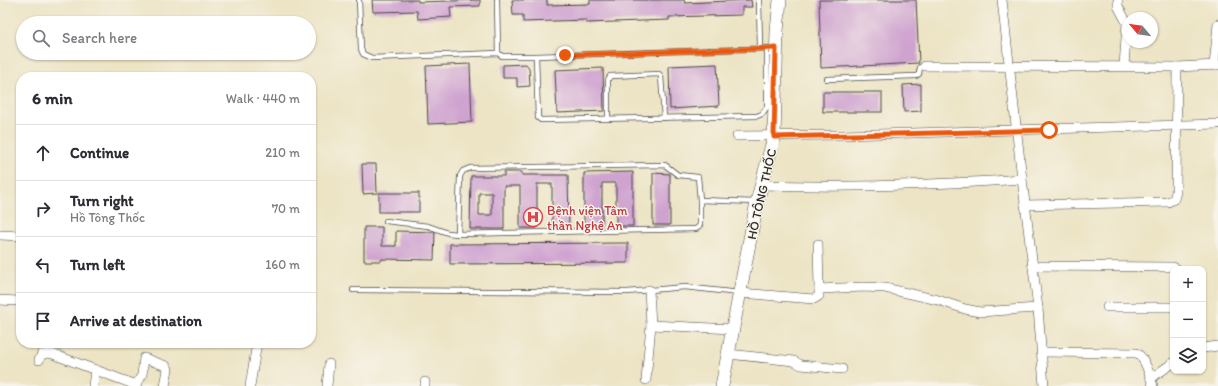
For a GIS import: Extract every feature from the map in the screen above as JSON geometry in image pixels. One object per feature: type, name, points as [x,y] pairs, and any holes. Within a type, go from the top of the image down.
[{"type":"street","name":"HỒ TÔNG THỐC","points":[[722,386],[758,202],[774,137],[771,48],[780,0]]},
{"type":"street","points":[[1002,0],[1038,308],[1044,386]]},
{"type":"street","points":[[1118,0],[1121,11],[1127,23],[1124,66]]},
{"type":"street","points":[[925,66],[1216,66],[1218,24]]},
{"type":"street","points":[[1025,205],[1172,201],[1176,194],[1177,67]]},
{"type":"street","points":[[736,136],[774,137],[1017,131],[1218,124]]},
{"type":"street","points":[[762,185],[844,187],[942,184],[1022,179]]},
{"type":"street","points":[[0,235],[16,236]]},
{"type":"street","points":[[740,293],[814,299],[818,296],[819,289],[818,244]]},
{"type":"street","points":[[1033,266],[1170,267]]},
{"type":"street","points":[[819,289],[864,287],[886,288],[938,300],[965,310],[980,312],[1038,308]]},
{"type":"street","points":[[646,380],[652,325],[649,290]]},
{"type":"street","points":[[0,300],[16,301]]},
{"type":"street","points":[[1107,307],[1170,307]]},
{"type":"street","points":[[652,325],[733,329]]},
{"type":"street","points":[[1206,348],[1218,346]]},
{"type":"street","points":[[250,386],[256,348]]},
{"type":"street","points":[[1042,352],[1136,353],[1142,356],[1152,382],[1170,366]]},
{"type":"street","points":[[39,360],[42,354],[50,353],[136,385],[142,375],[144,358],[166,366],[168,369],[165,386]]},
{"type":"street","points":[[728,354],[794,361],[801,365],[842,369]]},
{"type":"street","points":[[327,386],[329,364]]},
{"type":"street","points":[[93,386],[94,370]]},
{"type":"lane","points":[[359,0],[361,49],[367,57],[498,53],[502,56],[536,56],[771,48],[768,103],[766,110],[757,116],[539,120],[536,56]]},
{"type":"lane","points":[[497,0],[498,53]]},
{"type":"lane","points":[[759,0],[760,48]]},
{"type":"lane","points":[[827,79],[916,76],[919,74],[920,67],[925,66]]},
{"type":"lane","points":[[608,118],[608,80],[610,76],[659,74],[661,76],[664,118]]},
{"type":"lane","points":[[386,221],[428,226],[448,234],[458,234],[696,229],[700,225],[698,177],[678,175],[664,165],[470,168],[463,171],[460,179],[458,234]]},
{"type":"lane","points":[[700,200],[758,202]]},
{"type":"lane","points":[[354,290],[649,290],[686,287],[740,293]]},
{"type":"building","points":[[372,0],[418,0],[418,2],[480,0],[480,6],[450,7],[451,17],[418,19],[417,11],[373,12]]},
{"type":"building","points":[[512,0],[547,0],[547,5],[590,4],[590,0],[684,0],[685,3],[751,0],[752,7],[742,7],[742,15],[669,17],[669,20],[586,23],[586,20],[523,22],[523,15],[513,15]]},
{"type":"building","points":[[819,0],[916,0],[919,63],[821,68]]},
{"type":"building","points":[[470,64],[472,122],[428,124],[426,66]]},
{"type":"building","points":[[526,64],[529,68],[530,86],[517,87],[517,78],[503,78],[503,65]]},
{"type":"building","points":[[717,64],[719,106],[670,109],[669,66]]},
{"type":"building","points":[[603,68],[604,111],[557,113],[555,70]]},
{"type":"building","points":[[921,84],[921,111],[904,112],[903,85]]},
{"type":"building","points":[[823,92],[882,92],[882,112],[823,112]]},
{"type":"building","points":[[362,164],[376,164],[377,193],[363,194]]},
{"type":"building","points":[[504,172],[522,172],[522,175],[568,175],[569,227],[552,227],[552,184],[537,184],[537,228],[520,228],[520,186],[504,186],[504,229],[470,229],[471,176],[504,176]],"holes":[[[479,193],[492,193],[492,215],[479,215]]]},
{"type":"building","points":[[633,172],[633,226],[616,226],[616,183],[602,183],[602,226],[584,227],[584,173]]},
{"type":"building","points":[[653,173],[670,174],[670,225],[653,225]]},
{"type":"building","points":[[379,193],[419,193],[419,212],[379,212]]},
{"type":"building","points":[[364,227],[382,227],[382,246],[396,246],[396,231],[435,232],[434,260],[382,259],[381,261],[364,261]]},
{"type":"building","points":[[628,243],[628,263],[450,264],[450,244]]},
{"type":"place","name":"Bệnh viện Tâm thần Nghệ An","points":[[533,217]]},
{"type":"route","points":[[565,55],[776,48],[774,137],[1049,130]]}]
